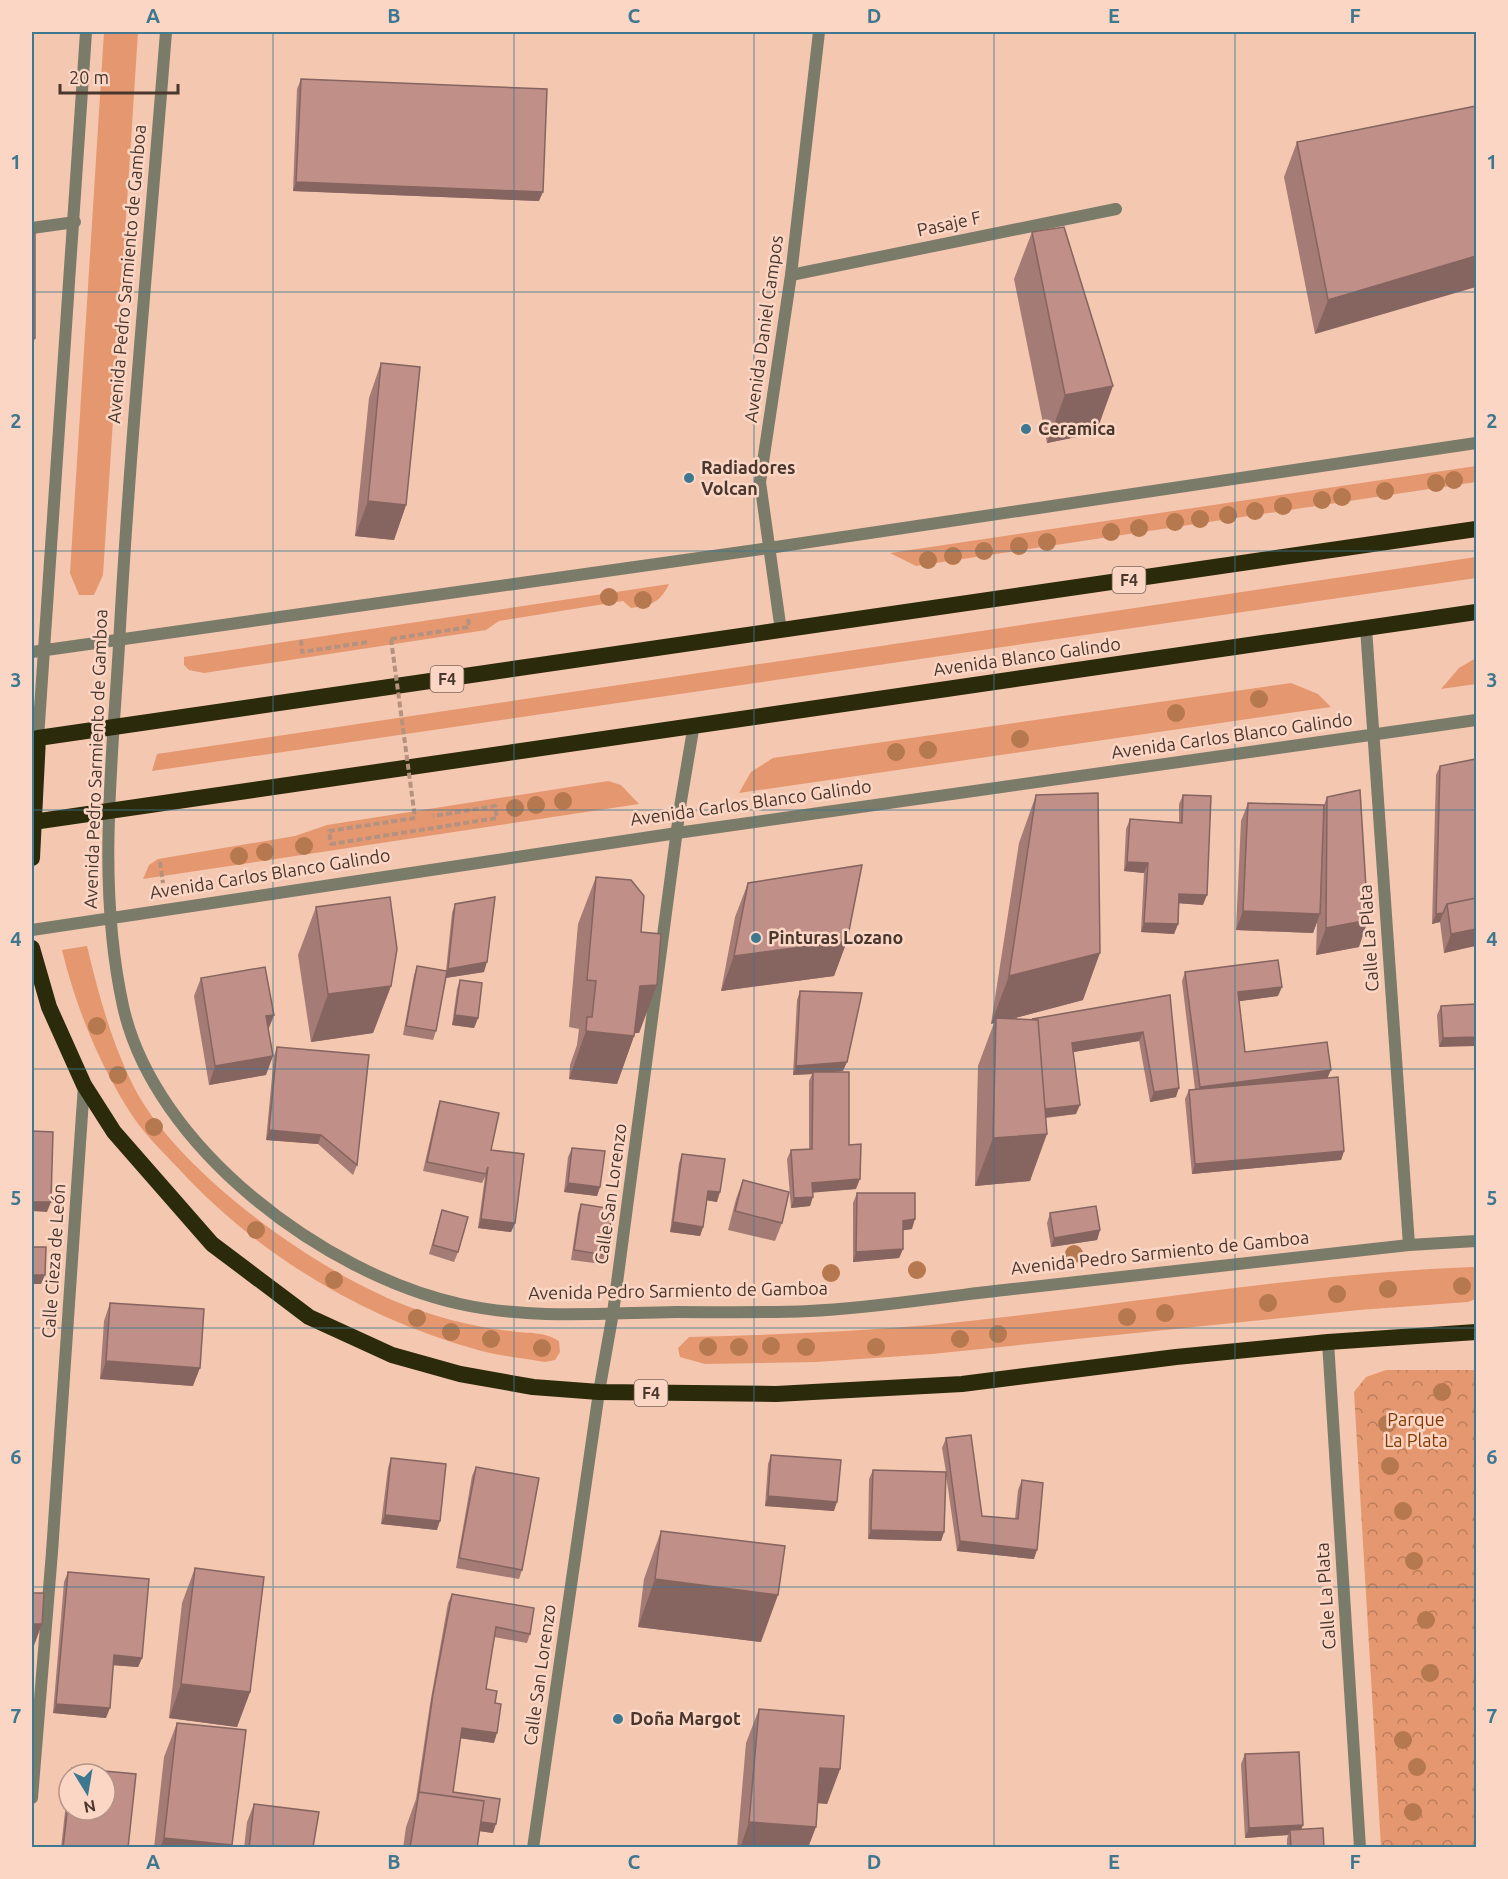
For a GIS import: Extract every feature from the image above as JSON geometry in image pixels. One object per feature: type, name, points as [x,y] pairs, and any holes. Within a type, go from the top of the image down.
[{"type":"highway","name":"F4","points":[[38,738],[1476,529]]},
{"type":"highway","points":[[1366,628],[1476,612]]},
{"type":"highway","name":"Avenida Blanco Galindo","points":[[694,724],[1366,628]]},
{"type":"highway","points":[[33,822],[694,724]]},
{"type":"highway","points":[[32,858],[38,738]]},
{"type":"highway","name":"F4","points":[[32,948],[49,1007],[84,1085],[114,1132],[212,1244],[309,1317],[392,1355],[460,1374],[533,1387],[599,1392],[776,1394],[962,1384],[1176,1357],[1328,1342],[1476,1332]]},
{"type":"street","points":[[38,738],[37,651],[75,222],[86,32]]},
{"type":"street","name":"Avenida Pedro Sarmiento de Gamboa","points":[[166,32],[119,639],[108,891],[117,971],[133,1044],[167,1103],[213,1161],[259,1203],[351,1263],[400,1286],[462,1304],[535,1314],[812,1311],[1409,1245],[1476,1241]]},
{"type":"street","name":"Avenida Daniel Campos","points":[[781,631],[760,482],[791,275],[819,32]]},
{"type":"street","name":"Pasaje F","points":[[791,275],[1116,209]]},
{"type":"street","points":[[32,228],[75,222]]},
{"type":"street","points":[[37,651],[769,548],[1476,443]]},
{"type":"street","name":"Calle La Plata","points":[[1366,628],[1409,1245]]},
{"type":"street","name":"Avenida Carlos Blanco Galindo","points":[[32,930],[678,833],[1476,720]]},
{"type":"street","name":"Calle San Lorenzo","points":[[533,1848],[599,1392],[613,1313],[694,724]]},
{"type":"street","name":"Calle Cieza de León","points":[[32,1798],[52,1552],[84,1085]]},
{"type":"street","name":"Calle La Plata","points":[[1328,1342],[1360,1848]]},
{"type":"path","points":[[433,816],[495,806],[497,818],[331,844],[329,831],[415,818],[390,639],[469,627],[468,617],[457,619]]},
{"type":"path","points":[[312,640],[301,642],[303,652],[368,642]]},
{"type":"path","points":[[160,862],[163,883]]},
{"type":"green space","points":[[104,32],[138,32],[103,575],[94,595],[79,595],[70,573]]},
{"type":"green space","points":[[1476,466],[1476,482],[916,566],[890,553]]},
{"type":"green space","points":[[1476,557],[1476,578],[152,771],[157,754]]},
{"type":"green space","points":[[669,584],[654,602],[638,607],[631,608],[623,601],[499,621],[486,630],[204,673],[189,670],[184,665],[184,657]]},
{"type":"green space","points":[[1476,658],[1476,684],[1441,689],[1459,668]]},
{"type":"green space","points":[[1291,683],[1318,694],[1331,707],[739,793],[751,772],[773,758]]},
{"type":"green space","points":[[608,781],[621,785],[639,804],[143,879],[149,865],[158,859],[295,836],[327,825]]},
{"type":"green space","points":[[87,946],[107,1020],[127,1074],[136,1091],[158,1124],[187,1157],[222,1190],[301,1250],[381,1295],[418,1310],[464,1323],[547,1336],[559,1341],[560,1352],[555,1360],[545,1362],[486,1352],[435,1337],[354,1302],[278,1256],[209,1200],[139,1125],[97,1052],[74,992],[62,950]]},
{"type":"green space","points":[[1476,1268],[1476,1299],[1468,1302],[1359,1310],[932,1354],[816,1362],[705,1364],[680,1357],[678,1348],[689,1337],[809,1333],[930,1325],[1268,1284]]},
{"type":"green space","name":"Parque La Plata","points":[[1386,1370],[1476,1370],[1476,1847],[1381,1847],[1354,1392],[1366,1377]]},
{"type":"building","points":[[301,79],[547,89],[543,192],[296,182]]},
{"type":"building","points":[[1476,106],[1476,256],[1328,300],[1297,142]]},
{"type":"building","points":[[1064,227],[1113,386],[1065,395],[1032,232]]},
{"type":"building","points":[[35,233],[35,338],[32,338],[32,234]]},
{"type":"building","points":[[381,363],[420,367],[406,505],[368,501]]},
{"type":"building","points":[[1476,759],[1476,898],[1447,904],[1443,913],[1436,914],[1440,766]]},
{"type":"building","points":[[1360,790],[1368,920],[1326,928],[1327,797]]},
{"type":"building","points":[[1098,793],[1100,953],[1009,976],[1036,795]]},
{"type":"building","points":[[1183,795],[1211,796],[1207,895],[1179,894],[1178,924],[1144,923],[1148,863],[1127,862],[1130,819],[1182,823]]},
{"type":"building","points":[[1248,803],[1324,805],[1320,914],[1243,911]]},
{"type":"building","points":[[862,865],[847,941],[734,956],[748,883]]},
{"type":"building","points":[[596,877],[631,880],[644,896],[641,932],[661,934],[657,985],[640,986],[634,1036],[586,1031],[587,1017],[592,1017],[596,981],[587,980]]},
{"type":"building","points":[[390,897],[397,949],[391,986],[328,994],[316,907]]},
{"type":"building","points":[[495,897],[487,962],[448,969],[455,904]]},
{"type":"building","points":[[1476,898],[1476,929],[1451,934],[1447,904]]},
{"type":"building","points":[[1278,960],[1282,987],[1238,992],[1245,1052],[1327,1042],[1331,1070],[1200,1087],[1185,972]]},
{"type":"building","points":[[417,966],[447,971],[436,1031],[406,1026]]},
{"type":"building","points":[[265,967],[274,1015],[266,1016],[273,1056],[215,1066],[201,978]]},
{"type":"building","points":[[460,980],[482,983],[478,1018],[455,1015]]},
{"type":"building","points":[[800,991],[862,993],[847,1062],[796,1066]]},
{"type":"building","points":[[1170,995],[1179,1088],[1154,1092],[1143,1032],[1072,1043],[1080,1105],[1045,1109],[1038,1020],[1032,1019]]},
{"type":"building","points":[[1476,1004],[1476,1037],[1443,1038],[1441,1006]]},
{"type":"building","points":[[996,1018],[1038,1020],[1047,1134],[993,1138]]},
{"type":"building","points":[[277,1047],[369,1055],[357,1165],[321,1135],[269,1130]]},
{"type":"building","points":[[813,1072],[849,1072],[849,1145],[861,1144],[860,1179],[812,1183],[813,1197],[794,1198],[791,1150],[812,1149]]},
{"type":"building","points":[[1338,1077],[1344,1151],[1195,1164],[1189,1090]]},
{"type":"building","points":[[440,1101],[499,1113],[491,1150],[524,1154],[515,1223],[481,1219],[488,1167],[486,1174],[427,1162]]},
{"type":"building","points":[[32,1131],[53,1132],[51,1202],[32,1202]]},
{"type":"building","points":[[572,1148],[605,1151],[600,1187],[568,1183]]},
{"type":"building","points":[[682,1154],[725,1159],[720,1192],[708,1191],[703,1227],[673,1222]]},
{"type":"building","points":[[743,1180],[789,1192],[782,1223],[735,1211]]},
{"type":"building","points":[[857,1193],[915,1193],[915,1219],[903,1221],[903,1249],[856,1252]]},
{"type":"building","points":[[581,1204],[613,1209],[605,1255],[574,1250]]},
{"type":"building","points":[[1096,1206],[1100,1230],[1054,1238],[1050,1213]]},
{"type":"building","points":[[442,1210],[468,1217],[458,1252],[433,1245]]},
{"type":"building","points":[[32,1247],[46,1247],[45,1275],[32,1275]]},
{"type":"building","points":[[110,1303],[204,1309],[200,1368],[106,1361]]},
{"type":"building","points":[[971,1435],[982,1516],[1018,1519],[1022,1480],[1043,1483],[1037,1550],[960,1541],[946,1438]]},
{"type":"building","points":[[771,1455],[841,1460],[837,1502],[768,1496]]},
{"type":"building","points":[[391,1458],[446,1464],[440,1521],[385,1515]]},
{"type":"building","points":[[476,1467],[539,1478],[522,1570],[459,1558]]},
{"type":"building","points":[[873,1470],[946,1472],[944,1532],[871,1530]]},
{"type":"building","points":[[661,1531],[785,1546],[778,1595],[655,1579]]},
{"type":"building","points":[[195,1568],[264,1577],[250,1692],[181,1684]]},
{"type":"building","points":[[68,1572],[149,1579],[142,1658],[114,1655],[110,1708],[56,1704]]},
{"type":"building","points":[[32,1593],[44,1593],[42,1624],[32,1624]]},
{"type":"building","points":[[452,1594],[534,1608],[530,1634],[496,1627],[486,1689],[497,1691],[495,1703],[501,1704],[497,1733],[462,1728],[453,1792],[500,1799],[496,1824],[481,1822],[484,1801],[419,1792],[433,1694]]},
{"type":"building","points":[[759,1709],[844,1716],[840,1769],[820,1768],[816,1827],[749,1822]]},
{"type":"building","points":[[177,1723],[246,1730],[232,1845],[164,1838]]},
{"type":"building","points":[[1299,1752],[1303,1825],[1249,1828],[1245,1754]]},
{"type":"building","points":[[117,1772],[136,1774],[128,1848],[63,1848],[66,1822],[117,1822]]},
{"type":"building","points":[[419,1792],[484,1801],[477,1848],[410,1848]]},
{"type":"building","points":[[254,1804],[319,1812],[314,1848],[249,1848]]},
{"type":"building","points":[[1323,1828],[1324,1848],[1291,1848],[1290,1830]]},
{"type":"place","name":"Ceramica","points":[[1026,429]]},
{"type":"place","name":"Radiadores Volcan","points":[[689,478]]},
{"type":"place","name":"Pinturas Lozano","points":[[756,938]]},
{"type":"place","name":"Doña Margot","points":[[618,1719]]}]
